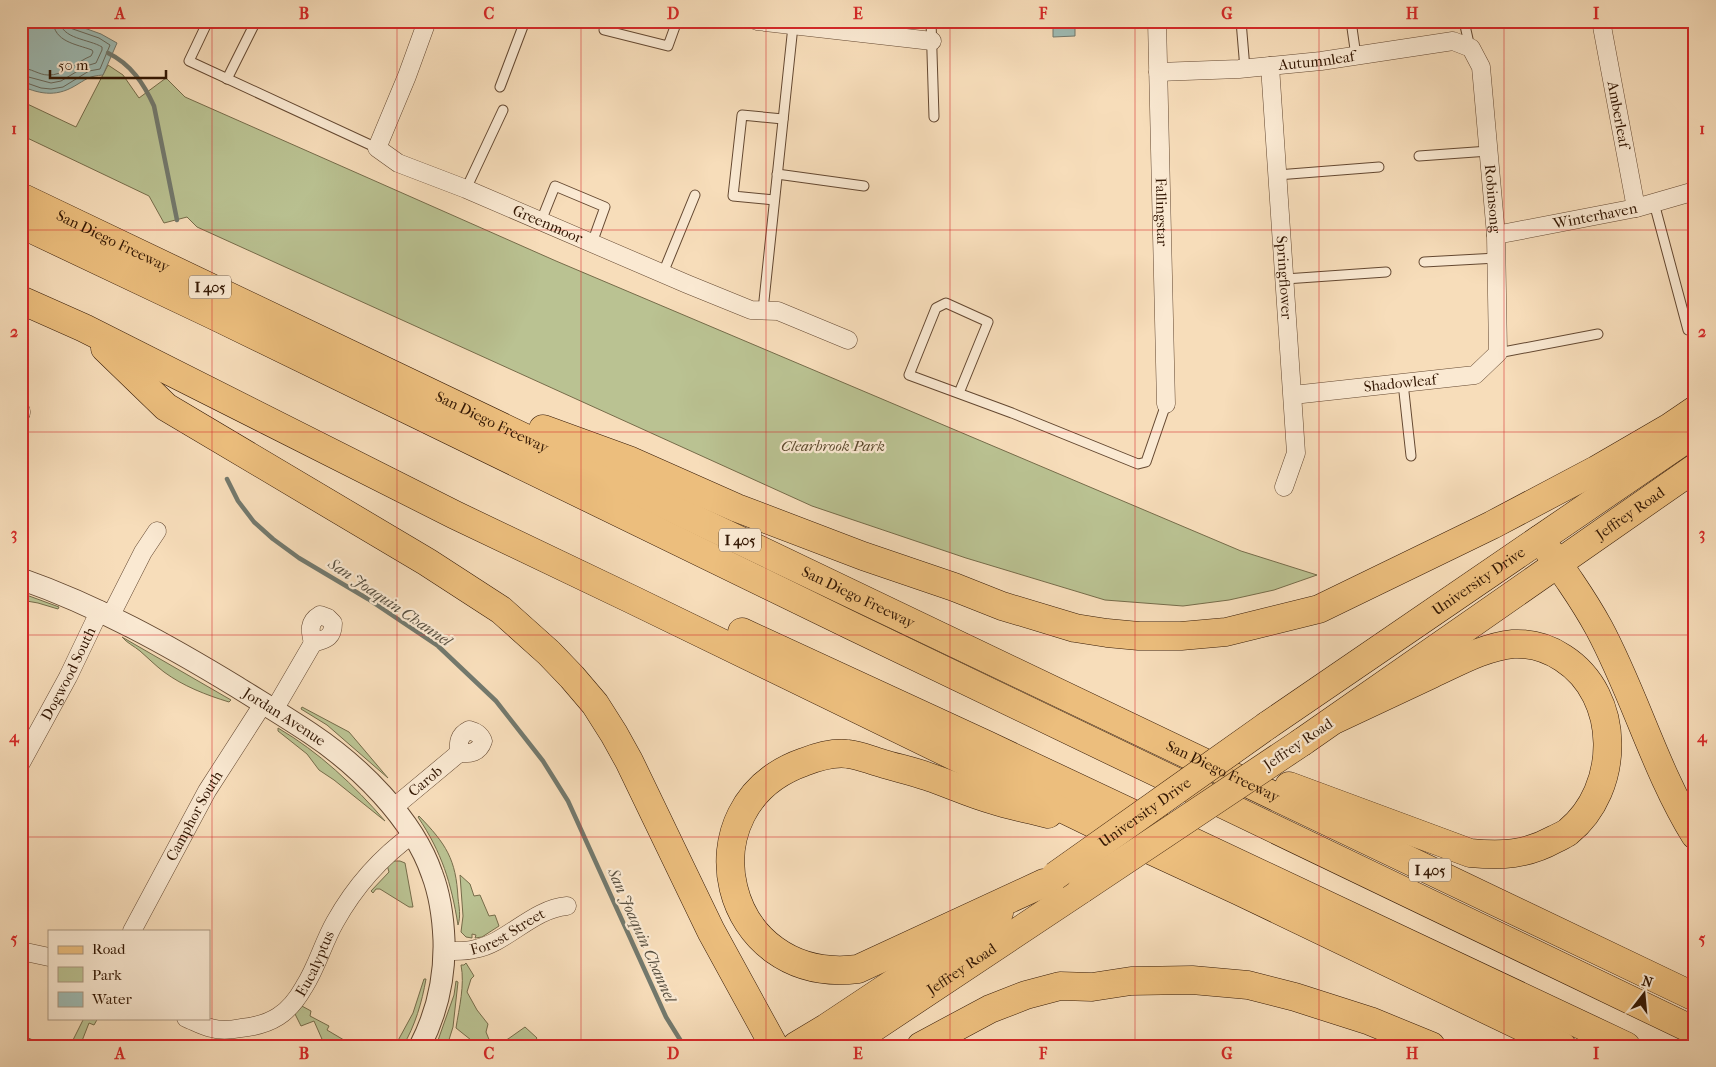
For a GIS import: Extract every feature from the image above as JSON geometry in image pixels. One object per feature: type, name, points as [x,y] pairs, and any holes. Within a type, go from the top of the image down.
[{"type":"main road","name":"San Diego Freeway","points":[[21,197],[1695,997]]},
{"type":"main road","points":[[21,224],[213,315],[850,626],[1695,1031]]},
{"type":"main road","points":[[21,300],[84,328],[455,515],[1098,826],[1562,1046]]},
{"type":"main road","points":[[84,328],[166,407],[476,592],[524,630],[566,671],[595,704],[622,747],[711,932],[774,1046]]},
{"type":"main road","points":[[398,378],[631,461],[737,508],[1002,606],[1075,628],[1139,636],[1181,636],[1226,632],[1319,609],[1492,525],[1596,470],[1670,427],[1695,410]]},
{"type":"main road","name":"Jeffrey Road","points":[[1540,539],[1695,434]]},
{"type":"main road","name":"Jeffrey Road","points":[[846,1046],[1336,719],[1695,468]]},
{"type":"main road","points":[[1540,539],[1575,588],[1599,628],[1677,807],[1695,835]]},
{"type":"main road","name":"University Drive","points":[[796,1046],[830,1026],[1049,879],[1268,725],[1540,539]]},
{"type":"main road","points":[[633,600],[705,615],[987,745],[1626,1046]]},
{"type":"main road","points":[[1165,743],[1349,807],[1470,853],[1496,855],[1520,853],[1542,846],[1568,832],[1587,812],[1600,791],[1606,764],[1608,740],[1605,717],[1597,695],[1586,678],[1570,663],[1554,652],[1536,645],[1514,644],[1486,649],[1336,719]]},
{"type":"main road","points":[[1049,879],[858,969],[831,971],[804,966],[789,959],[764,941],[752,928],[742,912],[735,893],[731,877],[730,859],[732,842],[744,811],[766,784],[790,767],[830,755],[848,754],[927,776],[993,801],[1098,826]]},
{"type":"main road","points":[[921,1046],[990,1009],[1026,995],[1060,986],[1092,987],[1131,981],[1162,980],[1221,981],[1270,990],[1354,1016],[1432,1046]]},
{"type":"street","points":[[377,148],[407,76],[427,21]]},
{"type":"street","points":[[757,21],[793,26],[823,25],[932,41]]},
{"type":"street","name":"Fallingstar","points":[[1157,21],[1166,404]]},
{"type":"street","name":"Amberleaf","points":[[1601,21],[1636,208]]},
{"type":"street","name":"Autumnleaf","points":[[1158,72],[1270,66],[1356,56],[1453,41],[1471,48]]},
{"type":"street","name":"Robinsong","points":[[1471,48],[1481,67],[1489,151],[1496,235],[1498,353]]},
{"type":"street","name":"Springflower","points":[[1270,66],[1296,453],[1284,487]]},
{"type":"street","name":"Greenmoor","points":[[377,148],[398,163],[466,189],[751,310],[778,311],[848,340]]},
{"type":"street","name":"Winterhaven","points":[[1496,235],[1636,208],[1695,191]]},
{"type":"street","name":"Shadowleaf","points":[[1293,395],[1475,375],[1498,353]]},
{"type":"street","name":"Dogwood South","points":[[21,763],[105,613],[157,531]]},
{"type":"street","name":"Jordan Avenue","points":[[21,580],[105,613],[199,664],[311,734],[341,756],[393,808],[413,834],[432,873],[440,898],[444,951],[442,980],[436,1007],[428,1031],[420,1046]]},
{"type":"street","name":"Camphor South","points":[[133,930],[207,791],[313,643]]},
{"type":"street","name":"Carob","points":[[393,808],[459,753]]},
{"type":"street","name":"Eucalyptus","points":[[191,1020],[211,1028],[225,1030],[254,1027],[274,1021],[292,1006],[305,986],[335,922],[352,897],[370,873],[398,845],[413,834]]},
{"type":"street","name":"Forest Street","points":[[444,951],[477,949],[492,943],[521,924],[553,908],[567,906]]},
{"type":"street","points":[[21,951],[48,957]]},
{"type":"lane","points":[[208,21],[189,61],[377,148]]},
{"type":"lane","points":[[227,79],[256,21]]},
{"type":"lane","points":[[500,87],[525,21]]},
{"type":"lane","points":[[606,21],[604,30],[668,46],[677,21]]},
{"type":"lane","points":[[931,21],[934,117]]},
{"type":"lane","points":[[1241,21],[1245,68]]},
{"type":"lane","points":[[1351,21],[1356,56]]},
{"type":"lane","points":[[1464,21],[1471,48]]},
{"type":"lane","points":[[763,310],[793,26]]},
{"type":"lane","points":[[466,189],[503,110]]},
{"type":"lane","points":[[774,200],[733,196],[742,115],[784,118]]},
{"type":"lane","points":[[1419,156],[1489,151]]},
{"type":"lane","points":[[1277,175],[1379,167]]},
{"type":"lane","points":[[777,174],[864,186]]},
{"type":"lane","points":[[541,221],[555,186],[605,207],[592,243]]},
{"type":"lane","points":[[663,273],[694,195]]},
{"type":"lane","points":[[1654,203],[1688,330]]},
{"type":"lane","points":[[1424,262],[1496,258]]},
{"type":"lane","points":[[1285,279],[1386,272]]},
{"type":"lane","points":[[960,394],[988,322],[946,303],[936,308],[910,374],[960,394],[1138,464],[1146,462],[1166,404]]},
{"type":"lane","points":[[1498,353],[1598,334]]},
{"type":"lane","points":[[1403,383],[1411,456]]},
{"type":"green space","name":"Clearbrook Park","points":[[108,65],[123,75],[139,98],[166,78],[185,97],[556,261],[1241,551],[1317,575],[1274,590],[1229,600],[1183,606],[1105,600],[966,558],[812,506],[197,227],[187,217],[164,223],[149,196],[21,135],[21,101],[76,127]]},
{"type":"green space","points":[[21,593],[59,607],[58,609],[21,600]]},
{"type":"green space","points":[[122,637],[231,700],[229,702],[179,682],[161,670]]},
{"type":"green space","points":[[302,707],[349,732],[388,778],[327,725],[301,709]]},
{"type":"green space","points":[[278,728],[322,758],[385,821],[319,770],[307,754],[278,731]]},
{"type":"green space","points":[[419,816],[443,844],[452,862],[457,884],[458,925],[449,881]]},
{"type":"green space","points":[[394,861],[405,863],[413,907],[409,907],[380,889],[376,889],[373,893],[371,891],[389,872],[387,865]]},
{"type":"green space","points":[[460,875],[470,884],[474,896],[480,895],[489,916],[495,915],[499,926],[482,937],[475,938],[476,935],[472,934],[472,938],[466,937],[461,932],[463,916]]},
{"type":"green space","points":[[466,963],[474,976],[471,979],[467,992],[477,1010],[488,1024],[486,1032],[490,1042],[471,1040],[456,1028],[462,988],[461,965]]},
{"type":"green space","points":[[424,979],[426,979],[418,1014],[403,1046],[395,1046],[413,1013]]},
{"type":"green space","points":[[456,981],[458,982],[453,1027],[447,1046],[436,1046],[454,995]]},
{"type":"green space","points":[[300,1005],[311,1011],[310,1016],[329,1026],[327,1030],[354,1046],[325,1046],[314,1021],[301,1026],[294,1012]]},
{"type":"green space","points":[[83,1020],[97,1020],[94,1025],[89,1023],[80,1046],[70,1046]]},
{"type":"green space","points":[[525,1027],[537,1038],[531,1046],[492,1046],[508,1039]]},
{"type":"green space","points":[[21,1035],[40,1043],[43,1040],[56,1046],[21,1046]]},
{"type":"water","points":[[21,21],[65,21],[101,34],[117,43],[103,75],[89,78],[64,91],[43,93],[21,86]]},
{"type":"water","points":[[1053,21],[1071,21],[1071,24],[1075,24],[1075,36],[1053,37]]},
{"type":"waterway","name":"San Joaquin Channel","points":[[108,53],[136,75],[154,106],[177,220]]},
{"type":"waterway","name":"San Joaquin Channel","points":[[227,479],[238,501],[254,522],[273,539],[299,558],[368,599],[438,646],[496,701],[543,761],[568,801],[666,1017],[684,1046]]}]
